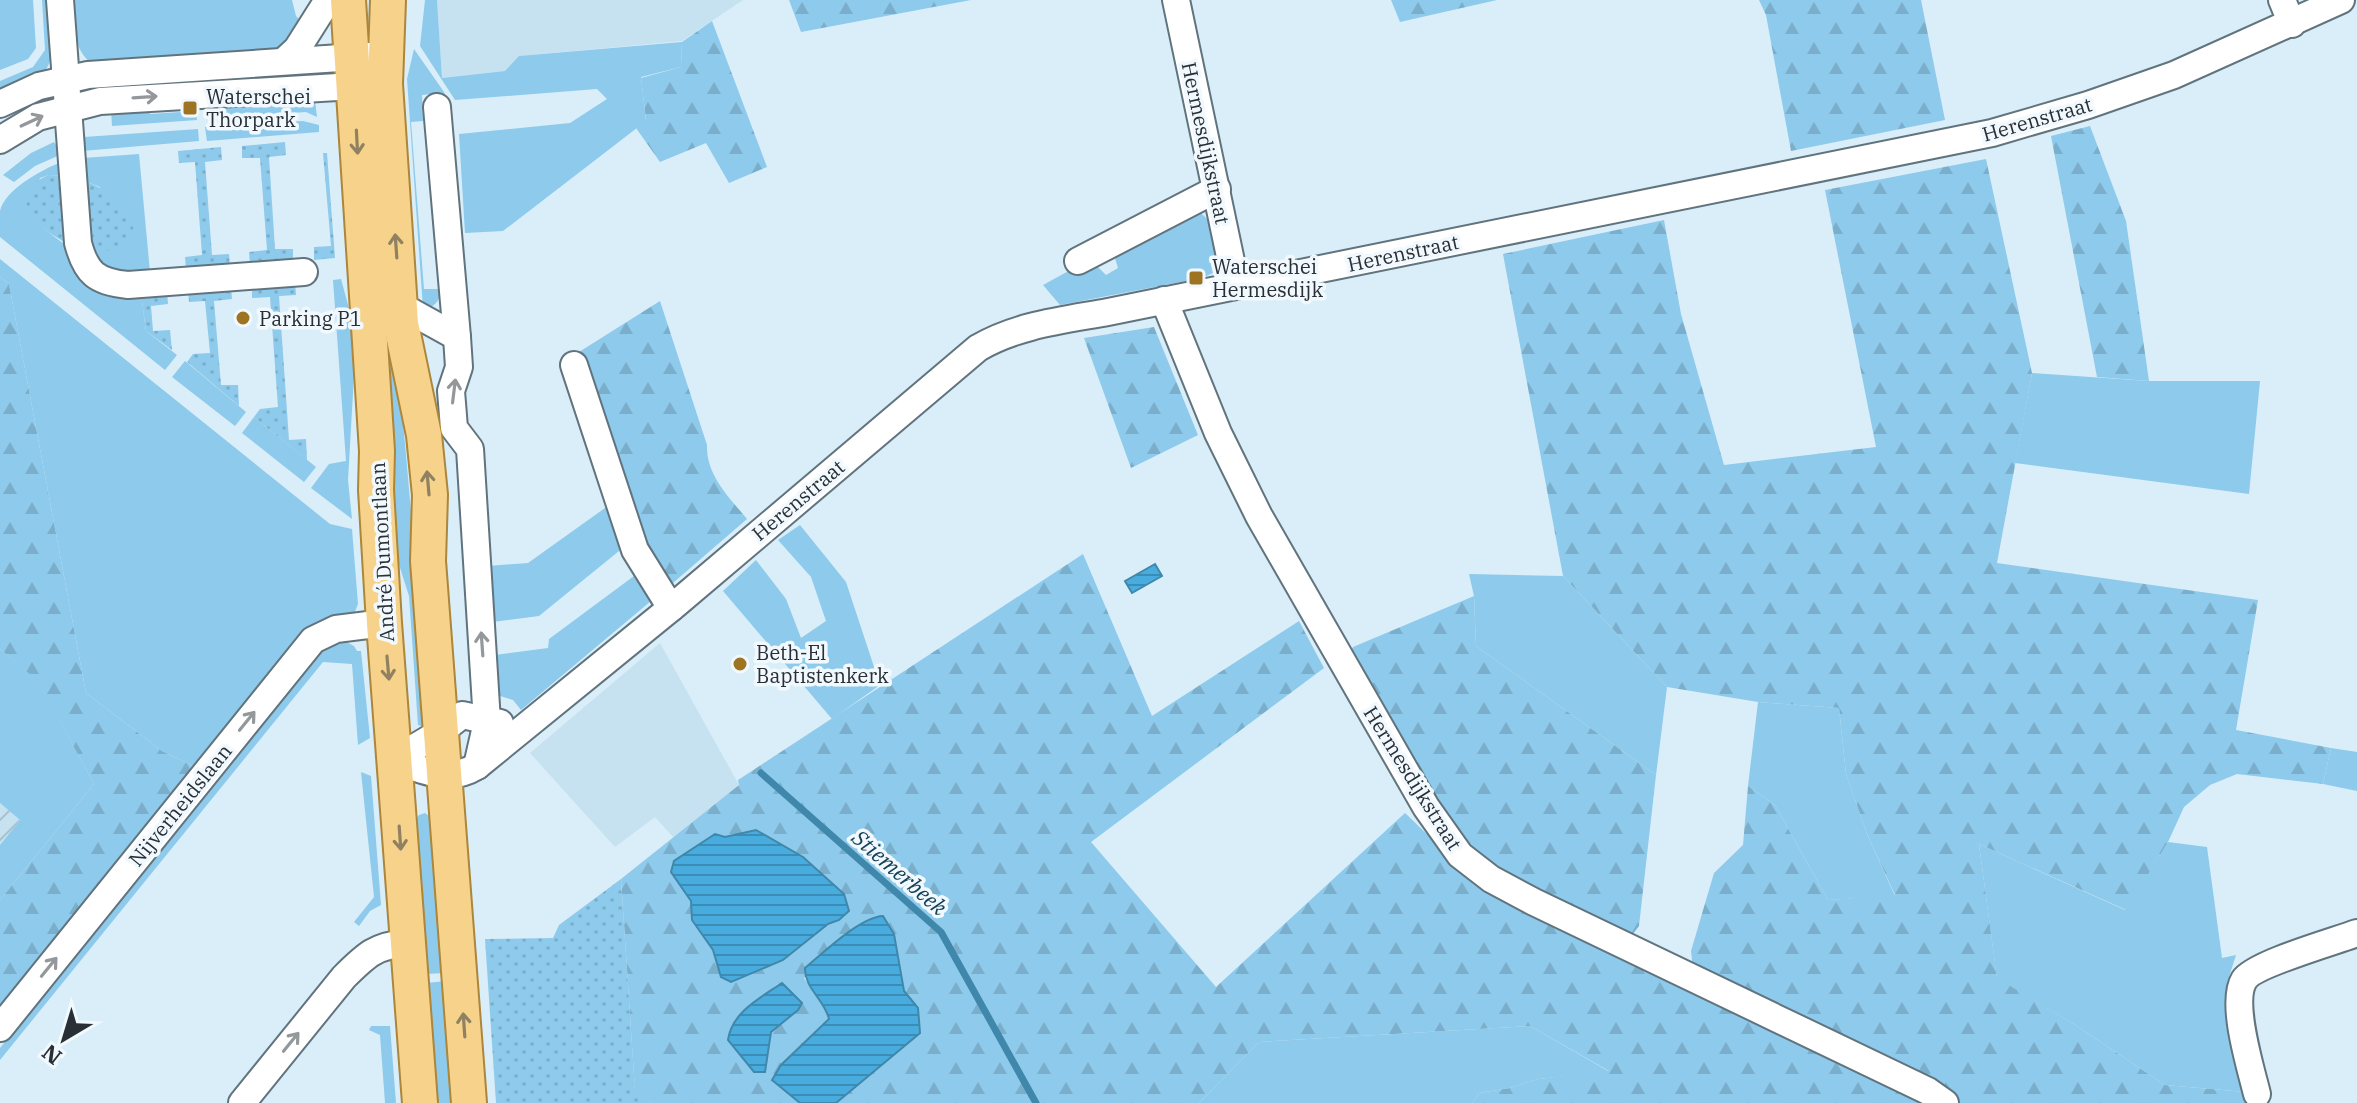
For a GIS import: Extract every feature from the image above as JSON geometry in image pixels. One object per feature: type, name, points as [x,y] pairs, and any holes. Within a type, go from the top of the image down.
[{"type":"main road","name":"André Dumontlaan","points":[[348,0],[369,70],[401,324],[424,435],[430,495],[428,561],[439,733],[469,1103]]},
{"type":"main road","name":"André Dumontlaan","points":[[388,0],[369,70],[376,490],[420,1103]]},
{"type":"street","points":[[60,0],[78,243],[84,263],[95,276],[108,283],[128,285],[304,272]]},
{"type":"street","points":[[285,60],[297,49],[328,0]]},
{"type":"street","name":"Hermesdijkstraat","points":[[1176,0],[1236,285]]},
{"type":"street","name":"Herenstraat","points":[[443,777],[467,772],[477,766],[529,725],[978,348],[993,339],[1042,324],[1992,133],[2088,105],[2174,75],[2287,12],[2341,0]]},
{"type":"street","points":[[0,104],[39,86],[88,75],[285,60],[369,70]]},
{"type":"street","points":[[0,140],[38,117],[100,101],[369,70]]},
{"type":"street","points":[[437,107],[459,367],[451,391],[454,428],[470,449],[487,722],[477,766]]},
{"type":"street","points":[[1078,261],[1106,257],[1217,189]]},
{"type":"street","name":"Hermesdijkstraat","points":[[1164,300],[1218,433],[1259,516],[1426,807],[1460,855],[1491,879],[1534,902],[1928,1091],[1945,1103]]},
{"type":"street","points":[[401,306],[457,337]]},
{"type":"street","points":[[574,365],[635,550],[671,608]]},
{"type":"street","name":"Nijverheidslaan","points":[[0,1028],[313,640],[336,629],[384,623]]},
{"type":"street","points":[[394,760],[462,715],[487,722],[529,725]]},
{"type":"street","points":[[394,760],[443,777]]},
{"type":"street","points":[[2257,1094],[2242,1028],[2240,1001],[2244,980],[2260,967],[2357,933]]},
{"type":"street","points":[[242,1103],[361,960],[385,945],[408,943]]},
{"type":"shaded area","points":[[437,0],[743,0],[682,41],[520,56],[505,71],[442,78]]},
{"type":"shaded area","points":[[1155,564],[1162,576],[1132,593],[1125,581]]},
{"type":"shaded area","points":[[660,643],[739,785],[674,838],[655,817],[615,847],[530,753]]},
{"type":"shaded area","points":[[0,803],[20,820],[0,845]]},
{"type":"shaded area","points":[[756,830],[803,857],[844,894],[849,911],[783,960],[731,982],[721,977],[713,950],[692,920],[691,901],[671,872],[674,861],[715,834],[725,837]]},
{"type":"shaded area","points":[[883,916],[894,934],[904,991],[918,1008],[920,1033],[836,1103],[800,1103],[772,1080],[781,1065],[829,1019],[808,982],[805,968],[853,929]]},
{"type":"shaded area","points":[[782,983],[802,1003],[771,1032],[765,1072],[754,1072],[728,1040],[731,1030],[748,1007]]},
{"type":"green space","points":[[0,0],[33,0],[36,48],[28,59],[0,70]]},
{"type":"green space","points":[[42,0],[47,0],[52,40],[47,68],[31,81],[0,96],[0,81],[33,67],[45,50]]},
{"type":"green space","points":[[72,0],[292,0],[296,16],[305,25],[280,49],[260,54],[93,64],[86,59],[78,44]]},
{"type":"green space","points":[[425,0],[437,0],[442,78],[505,71],[519,56],[682,42],[681,67],[641,77],[646,121],[503,231],[465,233],[459,134],[570,123],[607,99],[597,89],[455,100],[420,46]]},
{"type":"green space","points":[[789,0],[971,0],[801,32]]},
{"type":"green space","points":[[1391,0],[1497,0],[1400,22]]},
{"type":"green space","points":[[1759,0],[1921,0],[1945,120],[1791,151],[1766,15]]},
{"type":"green space","points":[[712,21],[767,167],[729,183],[706,143],[660,162],[636,128],[646,120],[641,78],[681,67],[682,42]]},
{"type":"green space","points":[[414,49],[444,92],[448,103],[433,104],[432,94],[422,95],[423,121],[411,122],[424,289],[440,289],[436,303],[427,308],[423,308],[407,79]]},
{"type":"green space","points":[[315,101],[317,117],[306,112],[205,119],[204,104]]},
{"type":"green space","points":[[149,108],[150,114],[196,111],[197,120],[112,126],[111,110]]},
{"type":"green space","points":[[303,121],[319,125],[319,132],[207,141],[205,127]]},
{"type":"green space","points":[[2090,126],[2126,221],[2149,381],[2097,377],[2051,136]]},
{"type":"green space","points":[[198,129],[199,141],[82,151],[84,137]]},
{"type":"green space","points":[[54,142],[62,154],[35,166],[14,182],[3,175],[31,153]]},
{"type":"green space","points":[[285,142],[286,155],[269,157],[275,249],[293,249],[293,262],[250,265],[249,252],[267,250],[260,158],[242,158],[242,146]]},
{"type":"green space","points":[[221,147],[222,160],[205,162],[212,255],[229,254],[230,267],[186,269],[185,257],[202,255],[195,162],[179,163],[178,151]]},
{"type":"green space","points":[[373,149],[404,438],[424,727],[418,725],[409,596],[395,552]]},
{"type":"green space","points":[[323,153],[327,153],[335,258],[314,260],[314,247],[331,246]]},
{"type":"green space","points":[[139,154],[150,272],[118,272],[104,267],[92,255],[100,187],[85,181],[83,158]]},
{"type":"green space","points":[[1986,159],[2032,373],[1997,563],[2258,600],[2236,730],[2331,748],[2323,784],[2237,774],[2210,785],[2184,807],[2168,842],[2126,910],[1979,844],[1997,978],[2165,1085],[2246,1092],[2251,1103],[1956,1103],[1693,969],[1691,951],[1714,873],[1743,845],[1748,786],[1775,805],[1828,900],[1895,895],[1867,834],[1846,774],[1839,708],[1758,702],[1667,687],[1563,576],[1503,254],[1664,220],[1681,314],[1724,465],[1876,447],[1825,190]]},
{"type":"green space","points":[[61,162],[64,176],[40,178],[30,213],[65,245],[141,294],[146,331],[177,355],[165,370],[0,237],[0,211],[9,195],[35,175]]},
{"type":"green space","points":[[49,175],[64,176],[69,245],[40,225],[27,207],[31,188]]},
{"type":"green space","points":[[85,181],[112,196],[134,220],[130,238],[115,250],[90,250]]},
{"type":"green space","points":[[1198,212],[1209,222],[1216,238],[1218,256],[1215,272],[1202,278],[1060,305],[1043,285],[1074,268],[1096,265],[1106,275],[1118,268],[1115,258],[1121,251]]},
{"type":"green space","points":[[0,259],[330,524],[352,529],[358,604],[354,614],[195,767],[162,751],[86,693],[9,284],[0,277]]},
{"type":"green space","points":[[0,277],[9,284],[86,693],[162,751],[195,767],[0,1020],[0,900],[94,784],[38,681],[0,649]]},
{"type":"green space","points":[[341,279],[353,323],[355,358],[348,480],[352,519],[311,488],[329,464],[346,461],[333,280]]},
{"type":"green space","points":[[295,282],[296,295],[279,296],[289,440],[306,439],[307,460],[254,417],[260,409],[278,407],[270,297],[252,298],[252,286]]},
{"type":"green space","points":[[231,287],[232,299],[214,301],[221,385],[238,385],[239,406],[187,362],[193,354],[210,353],[205,301],[189,302],[188,290]]},
{"type":"green space","points":[[167,291],[168,304],[151,306],[153,331],[170,330],[172,350],[146,331],[141,294]]},
{"type":"green space","points":[[660,301],[707,445],[710,466],[720,485],[747,519],[666,589],[630,516],[579,352]]},
{"type":"green space","points":[[1154,327],[1198,435],[1131,468],[1084,338]]},
{"type":"green space","points":[[185,361],[246,412],[235,426],[172,377]]},
{"type":"green space","points":[[2032,373],[2149,381],[2260,381],[2249,494],[2015,463]]},
{"type":"green space","points":[[254,417],[316,467],[304,482],[242,433]]},
{"type":"green space","points":[[612,503],[620,538],[619,551],[539,616],[492,622],[488,566],[528,563]]},
{"type":"green space","points":[[800,525],[846,582],[880,685],[832,719],[723,591],[756,560],[786,599],[801,638],[826,621],[811,577],[778,540]]},
{"type":"green space","points":[[1083,554],[1152,716],[1299,621],[1324,668],[1091,842],[1216,987],[1405,813],[1462,868],[1928,1103],[1472,1103],[1479,1093],[1538,1079],[1609,1071],[1530,1026],[1259,1042],[1199,1103],[836,1103],[920,1033],[918,1008],[904,991],[894,934],[882,916],[875,917],[804,978],[827,1010],[829,1019],[781,1065],[772,1080],[800,1103],[652,1103],[635,1091],[621,879],[739,785],[738,780]],"holes":[[[756,830],[803,857],[844,894],[839,920],[721,977],[713,951],[692,920],[691,901],[725,837]],[[798,1010],[771,1032],[754,1072],[728,1040]]]},
{"type":"green space","points":[[1469,574],[1563,576],[1667,687],[1656,775],[1476,646],[1474,596]]},
{"type":"green space","points":[[634,576],[651,601],[521,710],[513,700],[500,696],[495,655],[548,648],[549,639]]},
{"type":"green space","points":[[1474,596],[1476,646],[1656,775],[1639,926],[1629,939],[1531,893],[1448,831],[1348,656],[1353,647]]},
{"type":"green space","points":[[343,640],[361,651],[370,738],[358,745],[352,664],[323,662],[0,1060],[0,1048],[324,647]]},
{"type":"green space","points":[[0,649],[38,680],[94,784],[0,900],[0,845],[20,820],[0,803]]},
{"type":"green space","points":[[1758,702],[1839,708],[1846,774],[1867,834],[1895,896],[1828,900],[1775,805],[1748,786]]},
{"type":"green space","points":[[2331,748],[2357,752],[2357,791],[2323,784]]},
{"type":"green space","points":[[361,772],[371,776],[381,905],[370,911],[359,926],[354,922],[374,897]]},
{"type":"green space","points":[[425,813],[434,820],[446,973],[425,974],[414,822]]},
{"type":"green space","points":[[2168,842],[2207,847],[2222,958],[2236,955],[2227,983],[2246,1092],[2165,1085],[2072,1023],[1997,979],[1979,844],[2125,910]]},
{"type":"green space","points":[[621,879],[635,1090],[652,1103],[496,1103],[485,939],[553,938],[559,925]]},
{"type":"green space","points":[[446,981],[455,1103],[435,1103],[426,983]]},
{"type":"green space","points":[[371,1026],[390,1026],[396,1103],[385,1103],[380,1035],[369,1030]]},
{"type":"green space","points":[[1530,1026],[1610,1072],[1538,1079],[1479,1093],[1472,1103],[1199,1103],[1259,1042]]},
{"type":"waterway","name":"Stiemerbeek","points":[[761,773],[941,932],[1036,1103]]},
{"type":"place","name":"Waterschei Thorpark","points":[[190,108]]},
{"type":"place","name":"Waterschei Hermesdijk","points":[[1196,278]]},
{"type":"place","name":"Parking P1","points":[[243,318]]},
{"type":"place","name":"Beth-El Baptistenkerk","points":[[740,664]]}]
